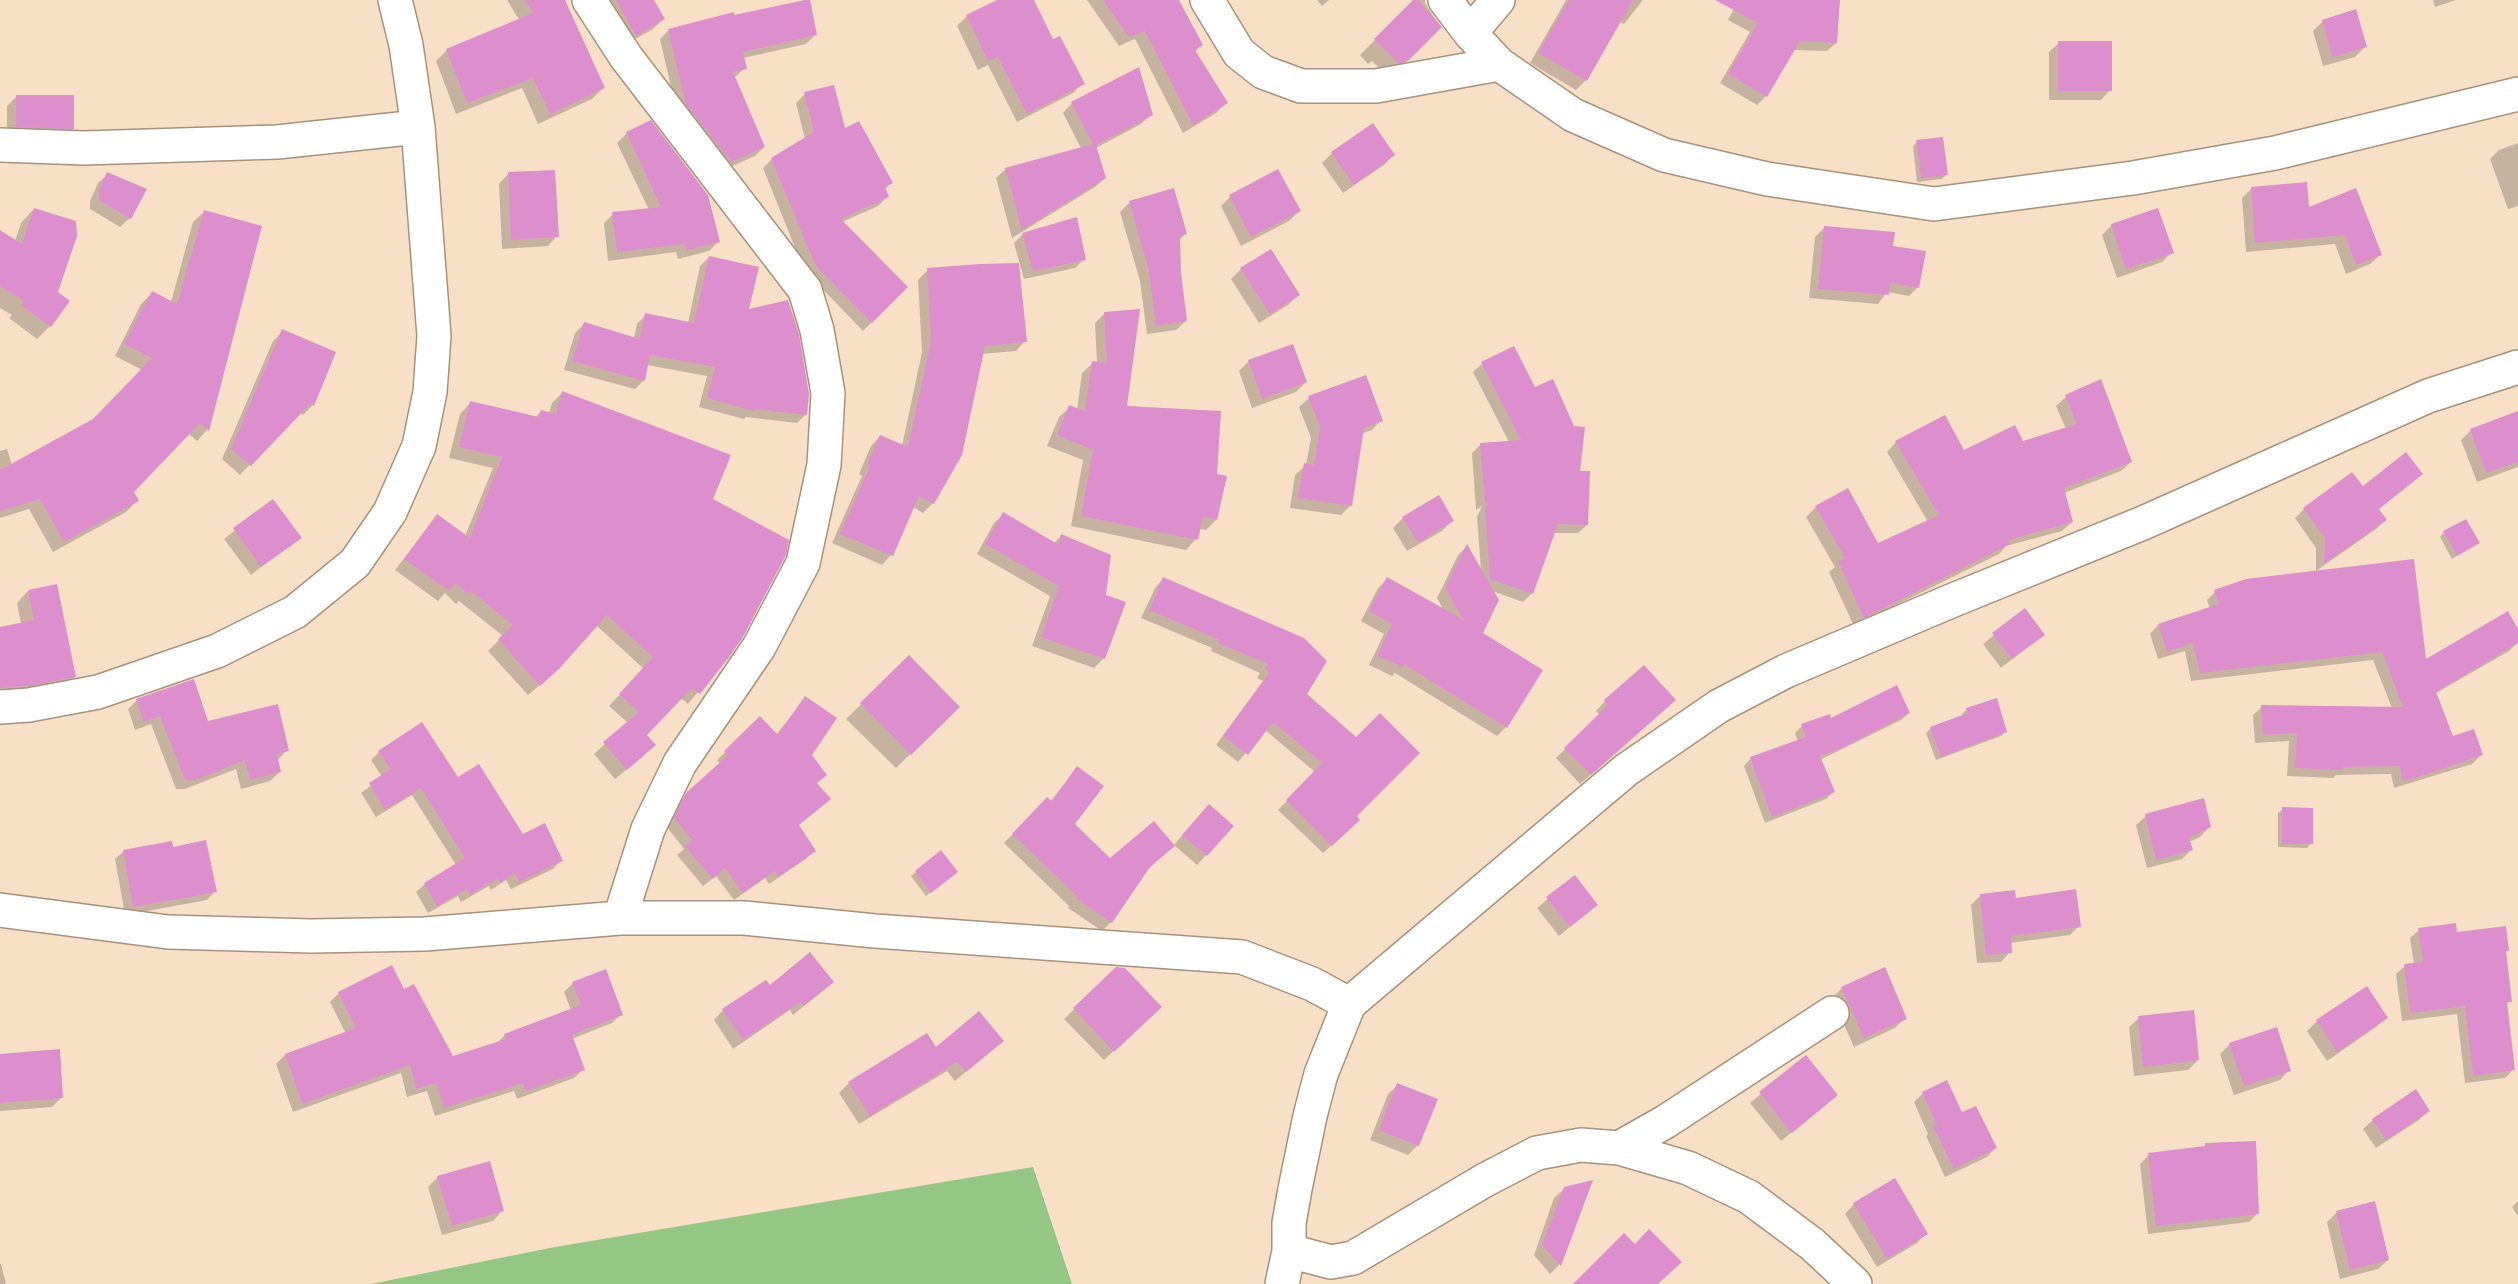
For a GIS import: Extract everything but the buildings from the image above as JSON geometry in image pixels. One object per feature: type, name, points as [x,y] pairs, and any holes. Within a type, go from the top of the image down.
[{"type":"street","points":[[0,707],[29,705],[98,692],[217,651],[295,612],[355,563],[390,512],[419,446],[430,392],[434,336],[418,127],[406,45],[395,0]]},
{"type":"street","points":[[590,0],[626,57],[805,290],[817,330],[828,393],[824,465],[803,563],[759,647],[680,763],[648,829],[620,918]]},
{"type":"street","points":[[1207,0],[1239,52],[1263,72],[1301,86],[1376,86],[1499,64]]},
{"type":"street","points":[[1445,0],[1470,33],[1499,64],[1573,115],[1664,155],[1767,178],[1934,204],[2133,178],[2275,153],[2518,94]]},
{"type":"street","points":[[1470,33],[1498,0]]},
{"type":"street","points":[[0,145],[84,148],[277,142],[418,127]]},
{"type":"street","points":[[1282,1284],[1289,1251],[1289,1223],[1313,1106],[1321,1074],[1349,1004],[1626,770],[1719,706],[1786,671],[2143,523],[2428,396],[2518,367]]},
{"type":"street","points":[[0,910],[168,932],[311,936],[425,934],[620,918],[744,918],[875,931],[1242,957],[1312,984],[1349,1004]]},
{"type":"street","points":[[1618,1148],[1665,1122],[1832,1013]]},
{"type":"street","points":[[1289,1251],[1331,1262],[1353,1258],[1485,1180],[1537,1153],[1581,1145],[1618,1148],[1688,1168],[1749,1197],[1812,1244],[1855,1284]]},
{"type":"green space","points":[[1033,1167],[1072,1284],[371,1284],[555,1247]]}]
